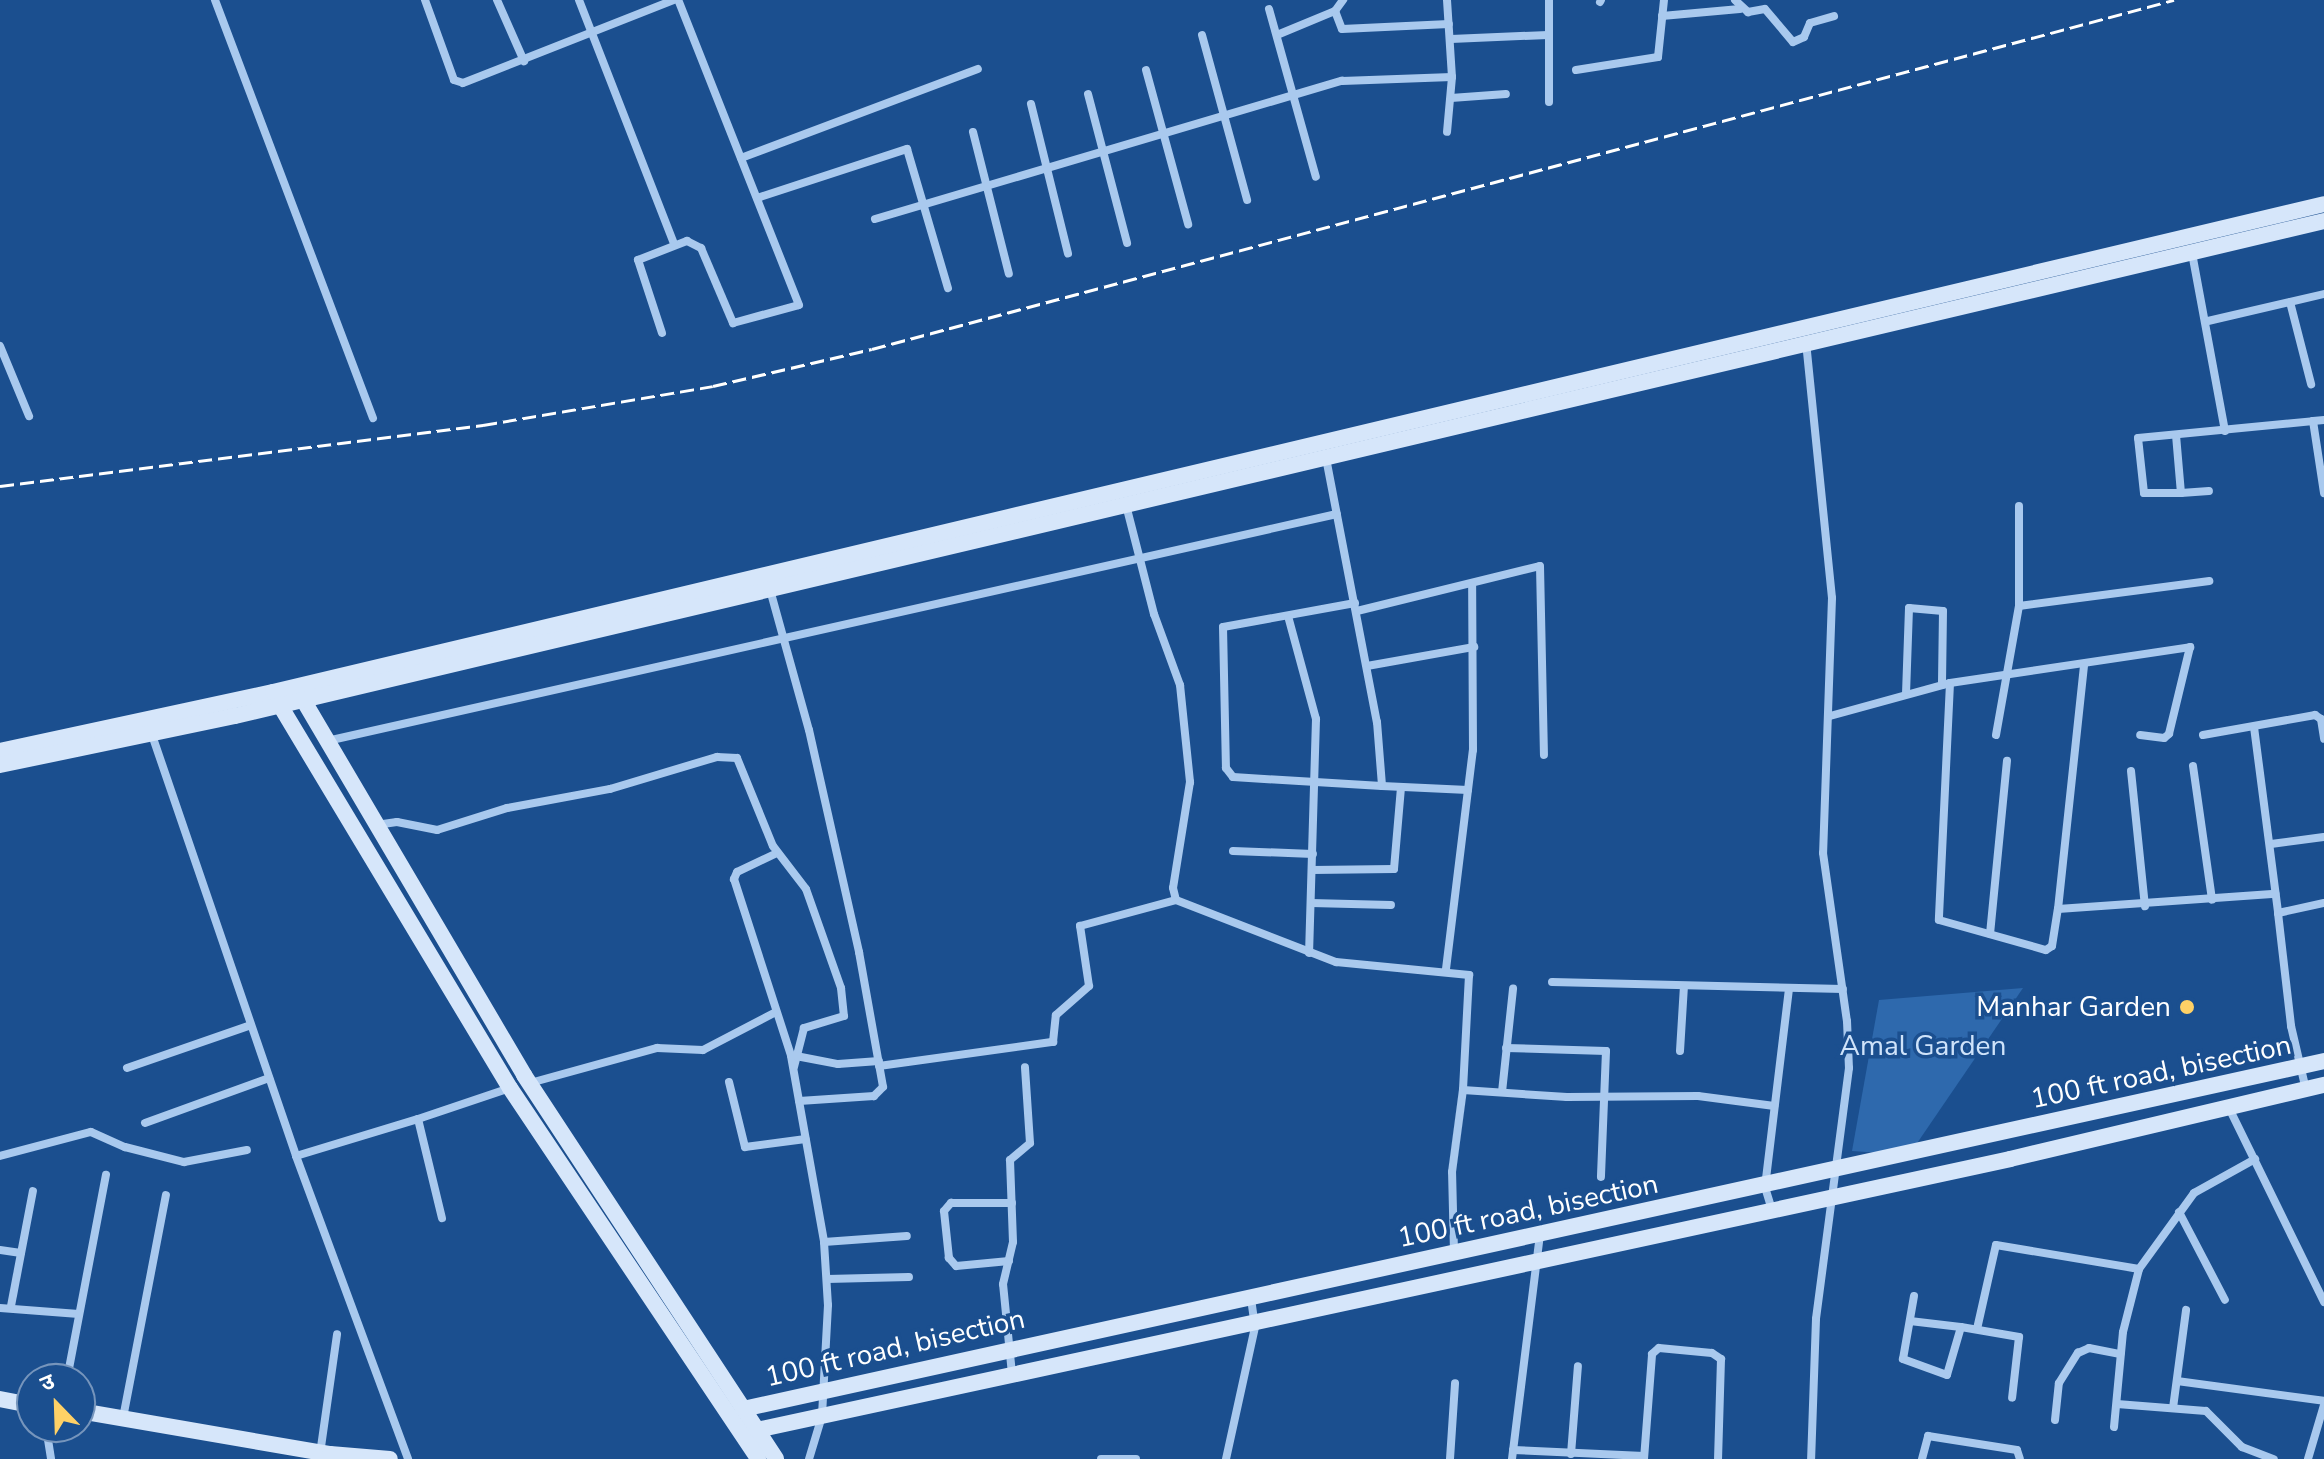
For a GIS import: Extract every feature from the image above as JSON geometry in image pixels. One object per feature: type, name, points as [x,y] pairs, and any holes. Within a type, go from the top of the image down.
[{"type":"street","points":[[215,0],[373,418]]},
{"type":"street","points":[[425,0],[458,83],[524,61],[676,0],[798,298],[795,310],[733,323],[701,248],[695,242],[674,244],[638,260],[662,333]]},
{"type":"street","points":[[497,0],[524,61]]},
{"type":"street","points":[[579,0],[674,244]]},
{"type":"street","points":[[1277,35],[1335,11],[1343,0]]},
{"type":"street","points":[[1447,0],[1452,77],[1447,132]]},
{"type":"street","points":[[1549,0],[1549,102]]},
{"type":"street","points":[[1576,70],[1658,57],[1664,0]]},
{"type":"street","points":[[1662,16],[1738,4],[1765,9],[1793,42],[1804,37],[1810,23],[1834,16]]},
{"type":"street","points":[[1269,9],[1316,177]]},
{"type":"street","points":[[1335,11],[1342,29],[1449,24]]},
{"type":"street","points":[[1202,35],[1247,200]]},
{"type":"street","points":[[1451,39],[1548,35]]},
{"type":"street","points":[[741,158],[978,69]]},
{"type":"street","points":[[1146,70],[1188,224]]},
{"type":"street","points":[[875,219],[1048,164],[1357,79],[1452,77]]},
{"type":"street","points":[[1088,94],[1127,243]]},
{"type":"street","points":[[1451,98],[1506,94]]},
{"type":"street","points":[[1031,104],[1068,254]]},
{"type":"street","points":[[973,132],[1009,274]]},
{"type":"street","points":[[757,198],[902,147],[910,153],[948,288]]},
{"type":"street","points":[[0,765],[767,580],[1122,489],[1324,448],[1640,374],[1806,343],[2202,245],[2324,204]]},
{"type":"street","points":[[1640,374],[1806,325],[2324,221]]},
{"type":"street","points":[[2202,245],[2208,321],[2225,431]]},
{"type":"street","points":[[2208,321],[2324,294]]},
{"type":"street","points":[[2290,302],[2311,384]]},
{"type":"street","points":[[1806,325],[1832,598],[1823,853],[1843,989],[1849,1068],[1835,1197],[1816,1319],[1811,1459]]},
{"type":"street","points":[[0,346],[29,416]]},
{"type":"street","points":[[2209,491],[2144,493],[2137,440],[2324,420]]},
{"type":"street","points":[[2313,421],[2324,493]]},
{"type":"street","points":[[2176,435],[2181,493]]},
{"type":"street","points":[[767,580],[1126,506],[1324,448]]},
{"type":"street","points":[[1324,448],[1381,744],[1382,786]]},
{"type":"street","points":[[1122,489],[1140,561],[1177,675],[1184,726],[1190,782],[1173,888],[1176,900]]},
{"type":"street","points":[[1996,735],[2019,606],[2019,506]]},
{"type":"street","points":[[326,741],[1140,561],[1337,514]]},
{"type":"street","points":[[1468,790],[1233,777],[1226,768],[1221,630],[1472,585],[1542,567],[1544,755]]},
{"type":"street","points":[[767,580],[859,952],[883,1087],[878,1095],[799,1101]]},
{"type":"street","points":[[2019,606],[2209,581]]},
{"type":"street","points":[[1446,969],[1476,707],[1472,585]]},
{"type":"street","points":[[1906,694],[1909,608],[1943,611],[1946,684],[1938,915],[1942,922],[2050,949],[2058,909],[2084,664]]},
{"type":"street","points":[[1288,616],[1316,719],[1309,953]]},
{"type":"street","points":[[1367,666],[1474,647]]},
{"type":"street","points":[[1830,716],[1946,684],[2191,648],[2169,734],[2164,738],[2140,735]]},
{"type":"street","points":[[298,692],[529,1083],[776,1459]]},
{"type":"street","points":[[275,698],[510,1088],[758,1459]]},
{"type":"street","points":[[2203,735],[2315,715],[2321,719],[2324,739]]},
{"type":"street","points":[[0,751],[149,727]]},
{"type":"street","points":[[149,727],[296,1156],[408,1459]]},
{"type":"street","points":[[2254,727],[2298,1071],[2307,1092]]},
{"type":"street","points":[[376,825],[397,822],[437,830],[729,755],[742,766],[777,853],[798,876],[817,914],[836,966],[844,1013],[804,1028],[794,1067]]},
{"type":"street","points":[[1990,934],[2007,761]]},
{"type":"street","points":[[2193,766],[2212,900]]},
{"type":"street","points":[[2131,771],[2145,906]]},
{"type":"street","points":[[1312,870],[1394,869],[1401,787]]},
{"type":"street","points":[[2271,844],[2324,837]]},
{"type":"street","points":[[1233,851],[1313,854]]},
{"type":"street","points":[[777,853],[737,872],[734,879],[774,1013],[794,1067],[824,1242],[827,1279],[822,1416],[809,1459]]},
{"type":"street","points":[[2058,909],[2145,906],[2275,894]]},
{"type":"street","points":[[796,1056],[838,1064],[879,1064],[1053,1042],[1056,1015],[1089,986],[1078,928],[1176,900],[1309,953],[1362,965],[1446,969],[1471,977],[1463,1090],[1452,1172],[1454,1253]]},
{"type":"street","points":[[1311,903],[1391,905]]},
{"type":"street","points":[[2278,913],[2324,903]]},
{"type":"street","points":[[1552,982],[1843,989]]},
{"type":"street","points":[[1680,1051],[1684,986]]},
{"type":"street","points":[[1502,1092],[1513,989]]},
{"type":"street","points":[[1772,1210],[1765,1187],[1789,990]]},
{"type":"street","points":[[296,1156],[510,1088],[657,1048],[703,1050],[774,1013]]},
{"type":"street","points":[[127,1068],[251,1025]]},
{"type":"street","points":[[1506,1048],[1600,1047],[1608,1057],[1601,1177]]},
{"type":"street","name":"100 ft road, bisection","points":[[743,1409],[1007,1349],[2298,1071],[2324,1061]]},
{"type":"street","points":[[1012,1374],[1007,1349],[1003,1284],[1009,1261],[1012,1203],[1010,1160],[1030,1143],[1025,1067]]},
{"type":"street","points":[[145,1123],[269,1078]]},
{"type":"street","points":[[729,1082],[745,1147],[805,1139]]},
{"type":"street","name":"100 ft road, bisection","points":[[757,1430],[2105,1138],[2307,1092],[2324,1085]]},
{"type":"street","points":[[1463,1090],[1698,1096],[1774,1106]]},
{"type":"street","points":[[2178,1095],[2184,1120]]},
{"type":"street","points":[[2230,1110],[2324,1302]]},
{"type":"street","points":[[2101,1112],[2105,1138]]},
{"type":"street","points":[[418,1119],[442,1218]]},
{"type":"street","points":[[0,1156],[91,1132],[125,1147],[184,1162],[247,1150]]},
{"type":"street","points":[[2114,1427],[2120,1354],[2139,1269],[2201,1186],[2255,1159]]},
{"type":"street","points":[[70,1363],[106,1175]]},
{"type":"street","points":[[11,1306],[33,1191]]},
{"type":"street","points":[[123,1418],[166,1195]]},
{"type":"street","points":[[1009,1261],[956,1266],[949,1258],[944,1207],[1012,1203]]},
{"type":"street","points":[[2179,1212],[2225,1300]]},
{"type":"street","points":[[1540,1235],[1513,1454],[1644,1458],[1652,1354],[1659,1348],[1712,1353],[1721,1359],[1718,1459]]},
{"type":"street","points":[[824,1242],[907,1236]]},
{"type":"street","points":[[1977,1329],[1996,1245],[2139,1269]]},
{"type":"street","points":[[0,1250],[21,1253]]},
{"type":"street","points":[[827,1279],[909,1277]]},
{"type":"street","points":[[1914,1296],[1903,1359],[1946,1375],[1961,1327]]},
{"type":"street","points":[[1226,1459],[1255,1320],[1251,1298]]},
{"type":"street","points":[[0,1308],[11,1306],[79,1314]]},
{"type":"street","points":[[2173,1408],[2186,1310]]},
{"type":"street","points":[[1910,1321],[2019,1337],[2012,1398]]},
{"type":"street","points":[[331,1456],[337,1334]]},
{"type":"street","points":[[2055,1420],[2059,1383],[2078,1353],[2089,1348],[2120,1354]]},
{"type":"street","points":[[1571,1454],[1578,1366]]},
{"type":"street","points":[[2177,1381],[2324,1403],[2308,1459]]},
{"type":"street","points":[[1450,1459],[1455,1383]]},
{"type":"street","points":[[2117,1404],[2212,1413],[2242,1447],[2274,1459]]},
{"type":"street","points":[[96,1414],[331,1456],[390,1459]]},
{"type":"street","points":[[1922,1459],[1923,1438],[1928,1436],[2017,1450],[2020,1459]]},
{"type":"street","points":[[1101,1459],[1136,1459]]},
{"type":"green space","name":"Amal Garden","points":[[2023,988],[1909,1155],[1852,1151],[1879,1000]]},
{"type":"railway","points":[[0,486],[483,425],[713,386],[872,349],[2174,0]]},
{"type":"place","name":"Manhar Garden","points":[[2187,1007]]}]
